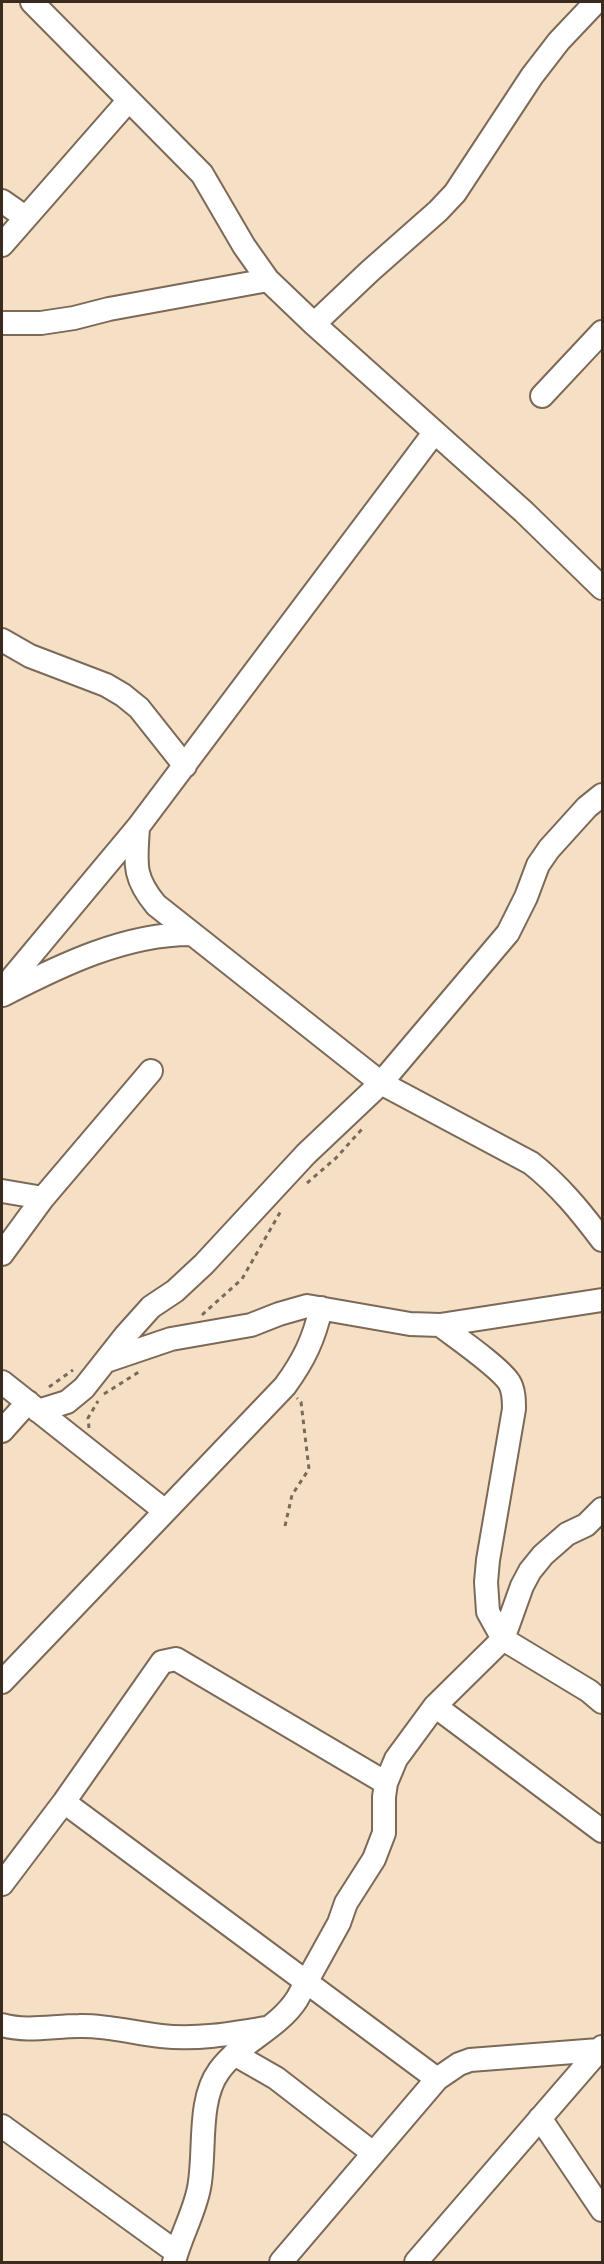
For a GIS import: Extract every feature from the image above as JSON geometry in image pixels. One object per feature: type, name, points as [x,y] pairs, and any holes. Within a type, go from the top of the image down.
[{"type":"street","points":[[32,2],[202,174],[244,246],[268,280],[434,433],[524,512],[603,588]]},
{"type":"street","points":[[314,324],[438,212],[454,193],[532,76],[559,41],[596,2]]},
{"type":"street","points":[[2,245],[129,100]]},
{"type":"street","points":[[2,201],[25,217]]},
{"type":"street","points":[[2,323],[41,323],[74,318],[110,309],[268,280]]},
{"type":"street","points":[[542,396],[603,332]]},
{"type":"street","points":[[2,990],[138,827],[434,433]]},
{"type":"street","points":[[2,640],[30,656],[106,685],[123,695],[139,708],[184,766]]},
{"type":"street","points":[[2,1431],[33,1406],[67,1402],[84,1388],[151,1307],[175,1291],[204,1264],[306,1154],[381,1083],[508,933],[538,866],[549,849],[588,807],[603,795]]},
{"type":"street","points":[[138,827],[135,868],[156,905],[381,1083],[531,1163],[551,1179],[603,1240]]},
{"type":"street","points":[[2,996],[39,977],[129,942],[152,936],[191,934]]},
{"type":"street","points":[[2,1254],[43,1198],[151,1071]]},
{"type":"street","points":[[2,1191],[43,1198]]},
{"type":"street","points":[[106,1361],[171,1339],[251,1324],[307,1306],[410,1324],[440,1325],[603,1299]]},
{"type":"street","points":[[2,1682],[285,1386],[302,1363],[315,1335],[321,1308]]},
{"type":"street","points":[[440,1325],[509,1382],[513,1394],[514,1409],[488,1560],[486,1582],[488,1612],[503,1639],[603,1702]]},
{"type":"street","points":[[2,1382],[165,1511]]},
{"type":"street","points":[[2,2126],[175,2257],[194,2211],[199,2188],[210,2087],[219,2071],[234,2054],[290,2010],[306,1982],[339,1923],[346,1903],[374,1859],[381,1842],[384,1833],[386,1783],[396,1759],[435,1706],[503,1639],[530,1571],[567,1534],[601,1515]]},
{"type":"street","points":[[2,1884],[64,1802],[162,1662],[169,1659],[176,1659],[386,1783]]},
{"type":"street","points":[[435,1706],[603,1831]]},
{"type":"street","points":[[64,1802],[436,2079]]},
{"type":"street","points":[[2,2025],[32,2030],[79,2026],[111,2027],[161,2036],[198,2038],[267,2028]]},
{"type":"street","points":[[2,2042],[32,2030]]},
{"type":"street","points":[[281,2262],[436,2079],[459,2064],[470,2060],[601,2048]]},
{"type":"street","points":[[416,2262],[601,2048]]},
{"type":"street","points":[[234,2054],[276,2078],[373,2153]]},
{"type":"street","points":[[540,2118],[603,2210]]},
{"type":"path","points":[[285,1386],[301,1402],[309,1469],[292,1495],[285,1526]]}]
